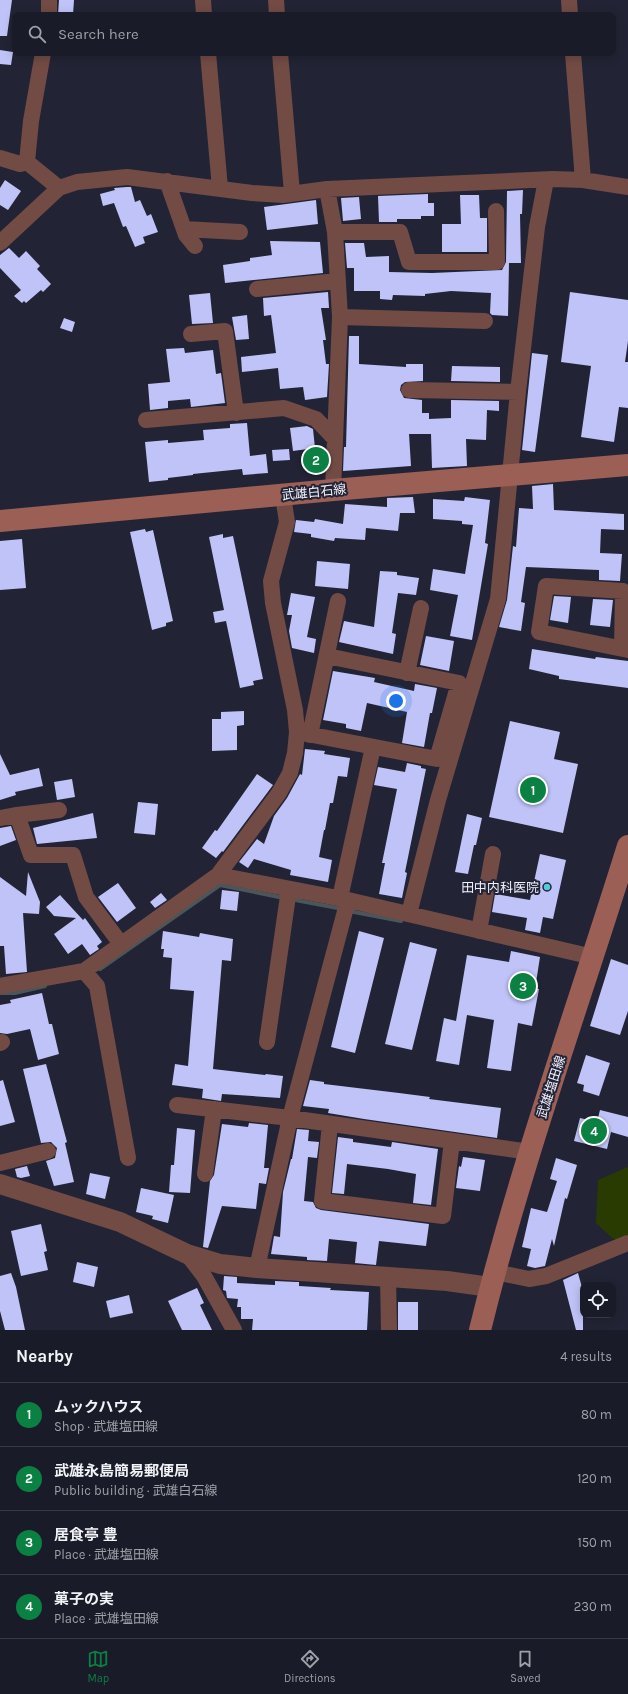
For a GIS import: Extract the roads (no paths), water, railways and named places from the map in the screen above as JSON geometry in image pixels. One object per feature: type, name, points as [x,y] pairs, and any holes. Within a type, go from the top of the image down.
[{"type":"main road","name":"武雄白石線","points":[[0,521],[283,496],[333,490],[628,465]]},
{"type":"main road","name":"武雄塩田線","points":[[480,1330],[492,1279],[530,1152],[628,846]]},
{"type":"street","points":[[49,0],[49,12]]},
{"type":"street","points":[[203,0],[204,12]]},
{"type":"street","points":[[276,0],[277,12]]},
{"type":"street","points":[[569,0],[570,12]]},
{"type":"street","points":[[28,162],[31,121],[42,56]]},
{"type":"street","points":[[208,56],[220,188]]},
{"type":"street","points":[[280,56],[292,193]]},
{"type":"street","points":[[573,56],[583,180]]},
{"type":"street","points":[[0,158],[20,164],[28,162]]},
{"type":"street","points":[[28,162],[59,188]]},
{"type":"street","points":[[0,243],[59,188],[77,182],[127,177],[252,193],[292,193],[327,189],[546,180],[583,180],[628,187]]},
{"type":"street","points":[[409,914],[438,800],[498,599],[518,392],[537,227],[546,180]]},
{"type":"street","points":[[167,181],[184,229],[195,246]]},
{"type":"street","points":[[327,189],[335,232],[340,317],[333,490]]},
{"type":"street","points":[[335,232],[400,232],[408,262],[497,262],[496,211]]},
{"type":"street","points":[[184,229],[240,232]]},
{"type":"street","points":[[258,289],[338,281]]},
{"type":"street","points":[[340,317],[485,321]]},
{"type":"street","points":[[191,334],[225,331],[236,413]]},
{"type":"street","points":[[409,390],[518,392]]},
{"type":"street","points":[[146,420],[284,408],[316,419],[335,440]]},
{"type":"street","points":[[283,496],[286,522],[271,581],[273,603],[295,710],[304,733]]},
{"type":"street","points":[[546,586],[623,591],[625,649],[539,632],[546,586]]},
{"type":"street","points":[[0,986],[84,970],[218,875],[279,793],[290,773],[304,733],[327,656],[338,601]]},
{"type":"street","points":[[407,673],[421,608]]},
{"type":"street","points":[[304,733],[437,759],[459,683],[327,656]]},
{"type":"street","points":[[257,1268],[290,1118],[344,899],[373,747]]},
{"type":"street","points":[[0,818],[59,810]]},
{"type":"street","points":[[17,815],[31,855],[74,855],[86,897],[121,944]]},
{"type":"street","points":[[479,931],[493,854]]},
{"type":"street","points":[[218,875],[344,899],[593,958]]},
{"type":"street","points":[[267,1042],[289,889]]},
{"type":"street","points":[[84,970],[97,986],[128,1158]]},
{"type":"street","points":[[177,1105],[290,1118],[530,1152]]},
{"type":"street","points":[[205,1174],[214,1109]]},
{"type":"street","points":[[330,1124],[322,1201],[443,1216],[452,1141]]},
{"type":"street","points":[[0,1163],[48,1151]]},
{"type":"street","points":[[0,1184],[120,1222],[187,1254],[220,1264],[257,1268],[447,1281],[529,1279],[546,1276],[628,1244]]},
{"type":"street","points":[[187,1254],[204,1276],[234,1330]]},
{"type":"street","points":[[388,1277],[389,1330]]},
{"type":"waterway","points":[[100,969],[220,885],[284,898]]},
{"type":"waterway","points":[[290,899],[343,909]]},
{"type":"waterway","points":[[349,911],[401,921],[402,917]]},
{"type":"waterway","points":[[0,993],[15,993],[45,986]]},
{"type":"place","name":"武雄永島簡易郵便局","points":[[316,460]]},
{"type":"place","name":"ムックハウス","points":[[533,790]]},
{"type":"place","name":"田中内科医院","points":[[547,887]]},
{"type":"place","name":"居食亭 豊","points":[[523,986]]},
{"type":"place","name":"菓子の実","points":[[594,1131]]}]
